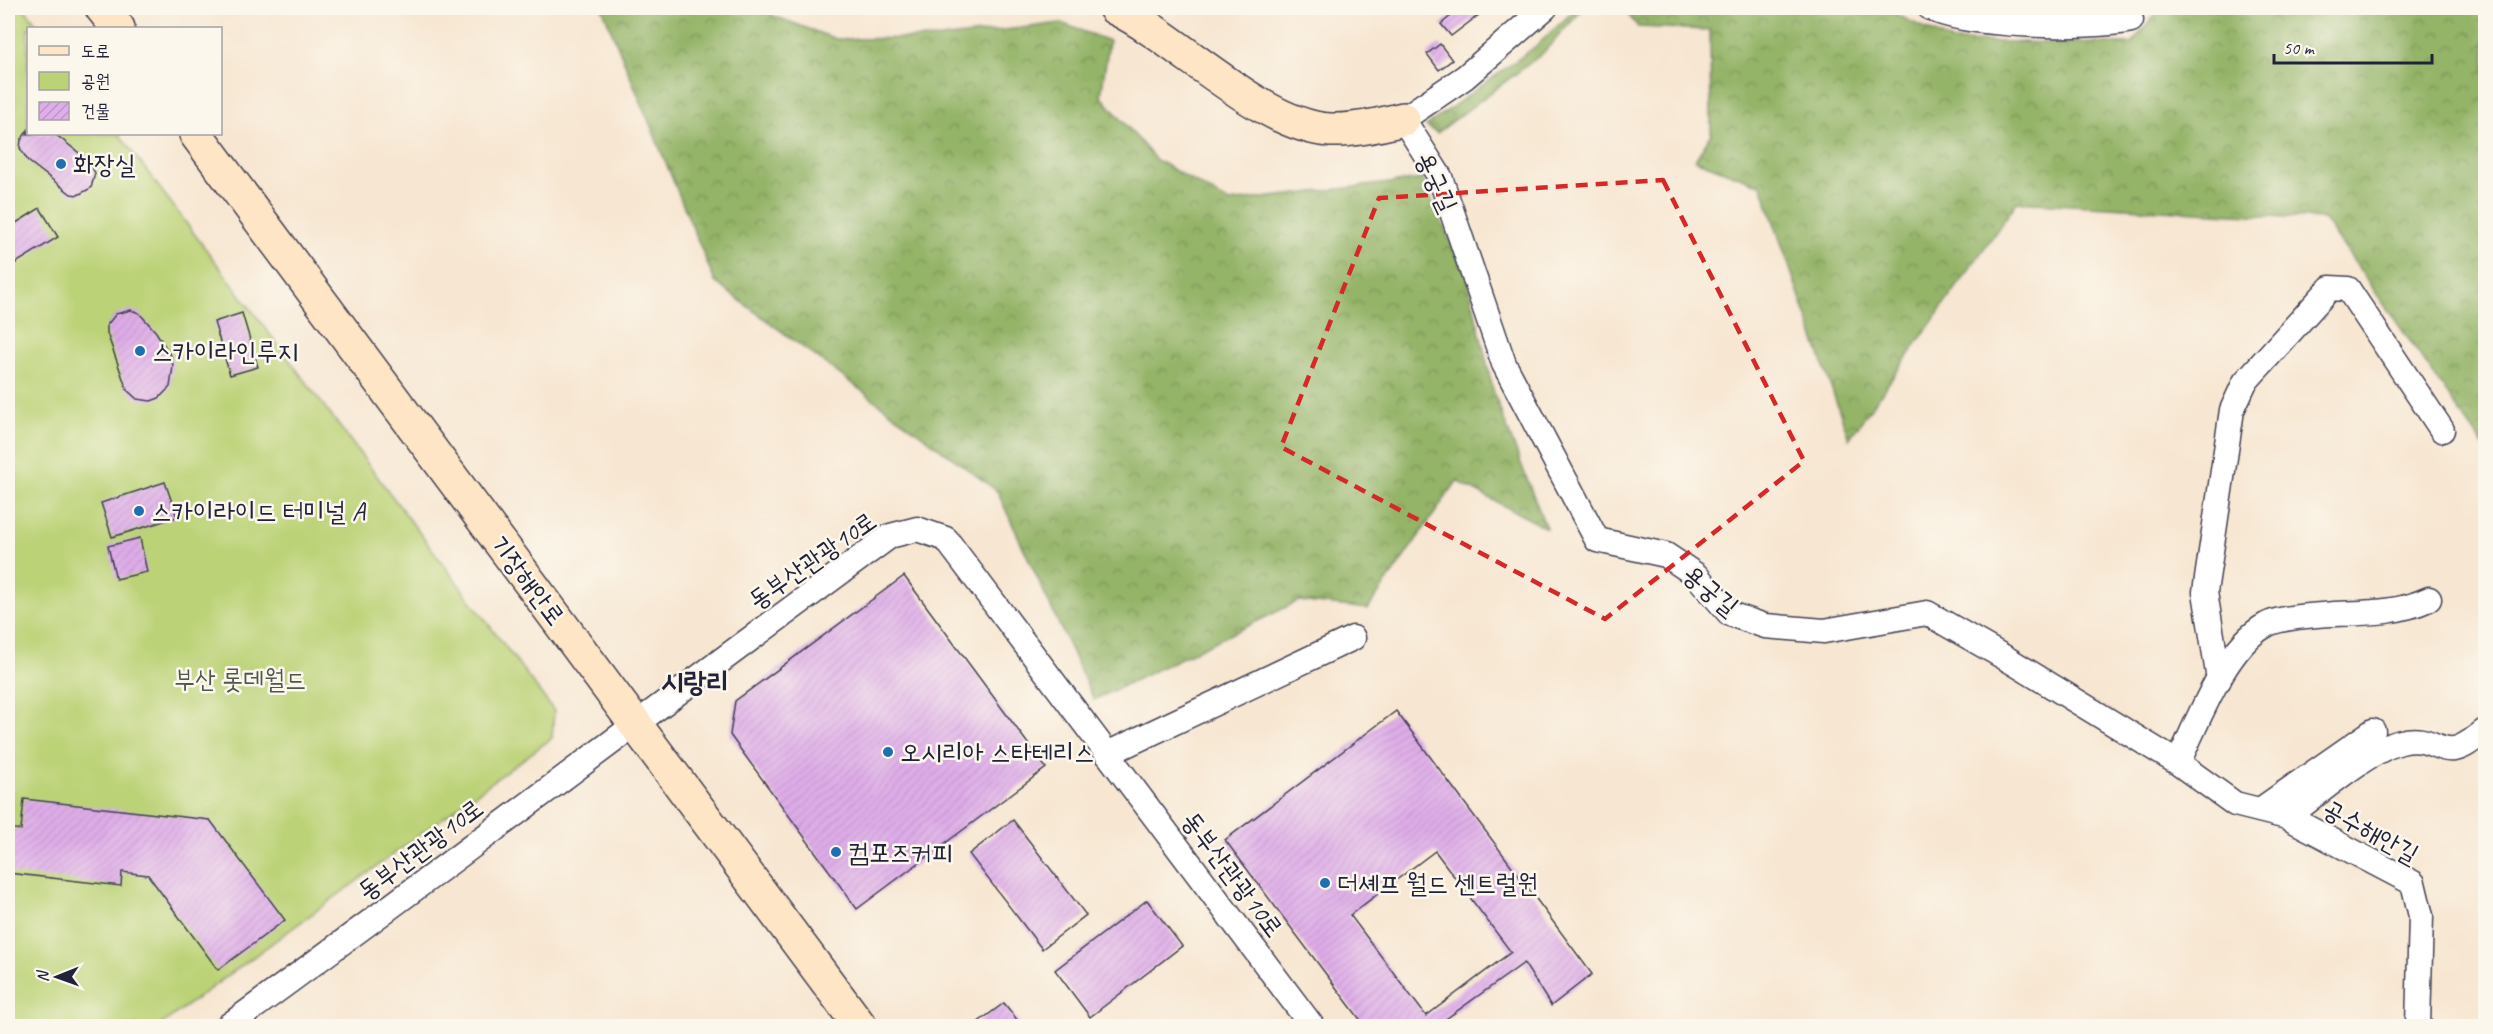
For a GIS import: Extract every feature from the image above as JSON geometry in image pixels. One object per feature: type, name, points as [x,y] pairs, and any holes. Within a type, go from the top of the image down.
[{"type":"main road","points":[[1115,8],[1143,21],[1252,100],[1290,120],[1329,130],[1378,126],[1403,119]]},
{"type":"main road","name":"기장해안로","points":[[197,135],[860,1026]]},
{"type":"street","points":[[1403,119],[1465,77],[1545,8]]},
{"type":"street","points":[[1930,8],[1943,15],[1976,21],[2104,26],[2131,20]]},
{"type":"street","name":"용궁길","points":[[1403,119],[1440,177],[1504,364],[1597,540],[1666,555],[1696,574],[1730,614],[1765,626],[1824,631],[1927,613],[2178,762]]},
{"type":"street","points":[[2219,680],[2205,592],[2232,410],[2245,382],[2330,288],[2348,289],[2442,430]]},
{"type":"street","name":"동부산관광10로","points":[[228,1026],[420,886],[634,723],[890,537],[917,529],[946,539],[1312,1026]]},
{"type":"street","points":[[2178,762],[2219,680],[2243,641],[2268,623],[2320,615],[2412,607],[2429,599]]},
{"type":"street","points":[[1107,754],[1353,638]]},
{"type":"street","points":[[2287,817],[2380,750],[2401,742],[2422,739],[2447,749],[2456,749],[2486,730]]},
{"type":"street","points":[[2260,810],[2373,731]]},
{"type":"street","name":"공수해안길","points":[[2178,762],[2235,804],[2287,817],[2413,883],[2421,916],[2418,1026]]},
{"type":"highlighted area","points":[[1663,180],[1804,461],[1605,619],[1281,447],[1379,198]]},
{"type":"green space","name":"부산 롯데월드","points":[[8,8],[24,8],[39,27],[27,27],[27,135],[120,135],[554,711],[552,738],[159,1026],[8,1026]]},
{"type":"green space","points":[[602,8],[761,8],[774,16],[836,39],[940,38],[1061,23],[1109,41],[1101,96],[1155,159],[1229,202],[1422,179],[1467,277],[1494,394],[1546,528],[1457,481],[1368,609],[1299,601],[1094,700],[997,491],[715,282]]},
{"type":"green space","points":[[1584,8],[1542,54],[1437,133],[1426,126],[1536,46],[1576,9]]},
{"type":"green space","points":[[1623,8],[1883,8],[1951,41],[2131,44],[2160,8],[2485,8],[2485,448],[2324,219],[2017,202],[1849,439],[1761,185],[1695,160],[1711,134],[1710,30],[1638,27]]},
{"type":"building","points":[[1454,8],[1488,8],[1451,36],[1441,24],[1457,11]]},
{"type":"building","points":[[1440,44],[1452,60],[1439,70],[1427,54]]},
{"type":"building","name":"화장실","points":[[27,131],[27,135],[56,135],[88,160],[95,173],[91,188],[78,195],[71,194],[28,161],[20,148],[21,140]]},
{"type":"building","points":[[40,208],[58,237],[8,268],[8,228]]},
{"type":"building","name":"스카이라인루지","points":[[131,310],[139,313],[156,332],[171,356],[173,366],[170,387],[159,398],[151,401],[137,399],[127,390],[107,333],[107,325],[116,314]]},
{"type":"building","points":[[242,313],[258,367],[230,375],[214,322]]},
{"type":"building","name":"스카이라이드 터미널 A","points":[[165,482],[177,517],[112,537],[101,503]]},
{"type":"building","points":[[140,538],[147,572],[116,579],[108,546]]},
{"type":"building","name":"오시리아 스타테리스","points":[[904,576],[1046,768],[857,909],[730,735],[735,701]]},
{"type":"building","name":"더셰프 월드 센트럴원","points":[[1396,711],[1592,974],[1551,1006],[1524,963],[1436,1026],[1365,1026],[1225,840]],"holes":[[[1435,851],[1511,952],[1426,1016],[1350,915]]]},
{"type":"building","points":[[24,799],[210,820],[285,920],[218,970],[148,875],[122,872],[121,886],[8,873],[8,828],[21,830]]},
{"type":"building","points":[[1013,820],[1086,915],[1042,949],[969,854]]},
{"type":"building","points":[[1147,900],[1182,946],[1090,1017],[1055,970]]},
{"type":"building","points":[[1004,1003],[1022,1026],[973,1026]]},
{"type":"place","name":"화장실","points":[[61,164]]},
{"type":"place","name":"스카이라인루지","points":[[140,351]]},
{"type":"place","name":"스카이라이드 터미널 A","points":[[139,511]]},
{"type":"place","name":"오시리아 스타테리스","points":[[888,752]]},
{"type":"place","name":"컴포즈커피","points":[[836,852]]},
{"type":"place","name":"더셰프 월드 센트럴원","points":[[1325,883]]},
{"type":"district","name":"시랑리","points":[[695,681]]}]
